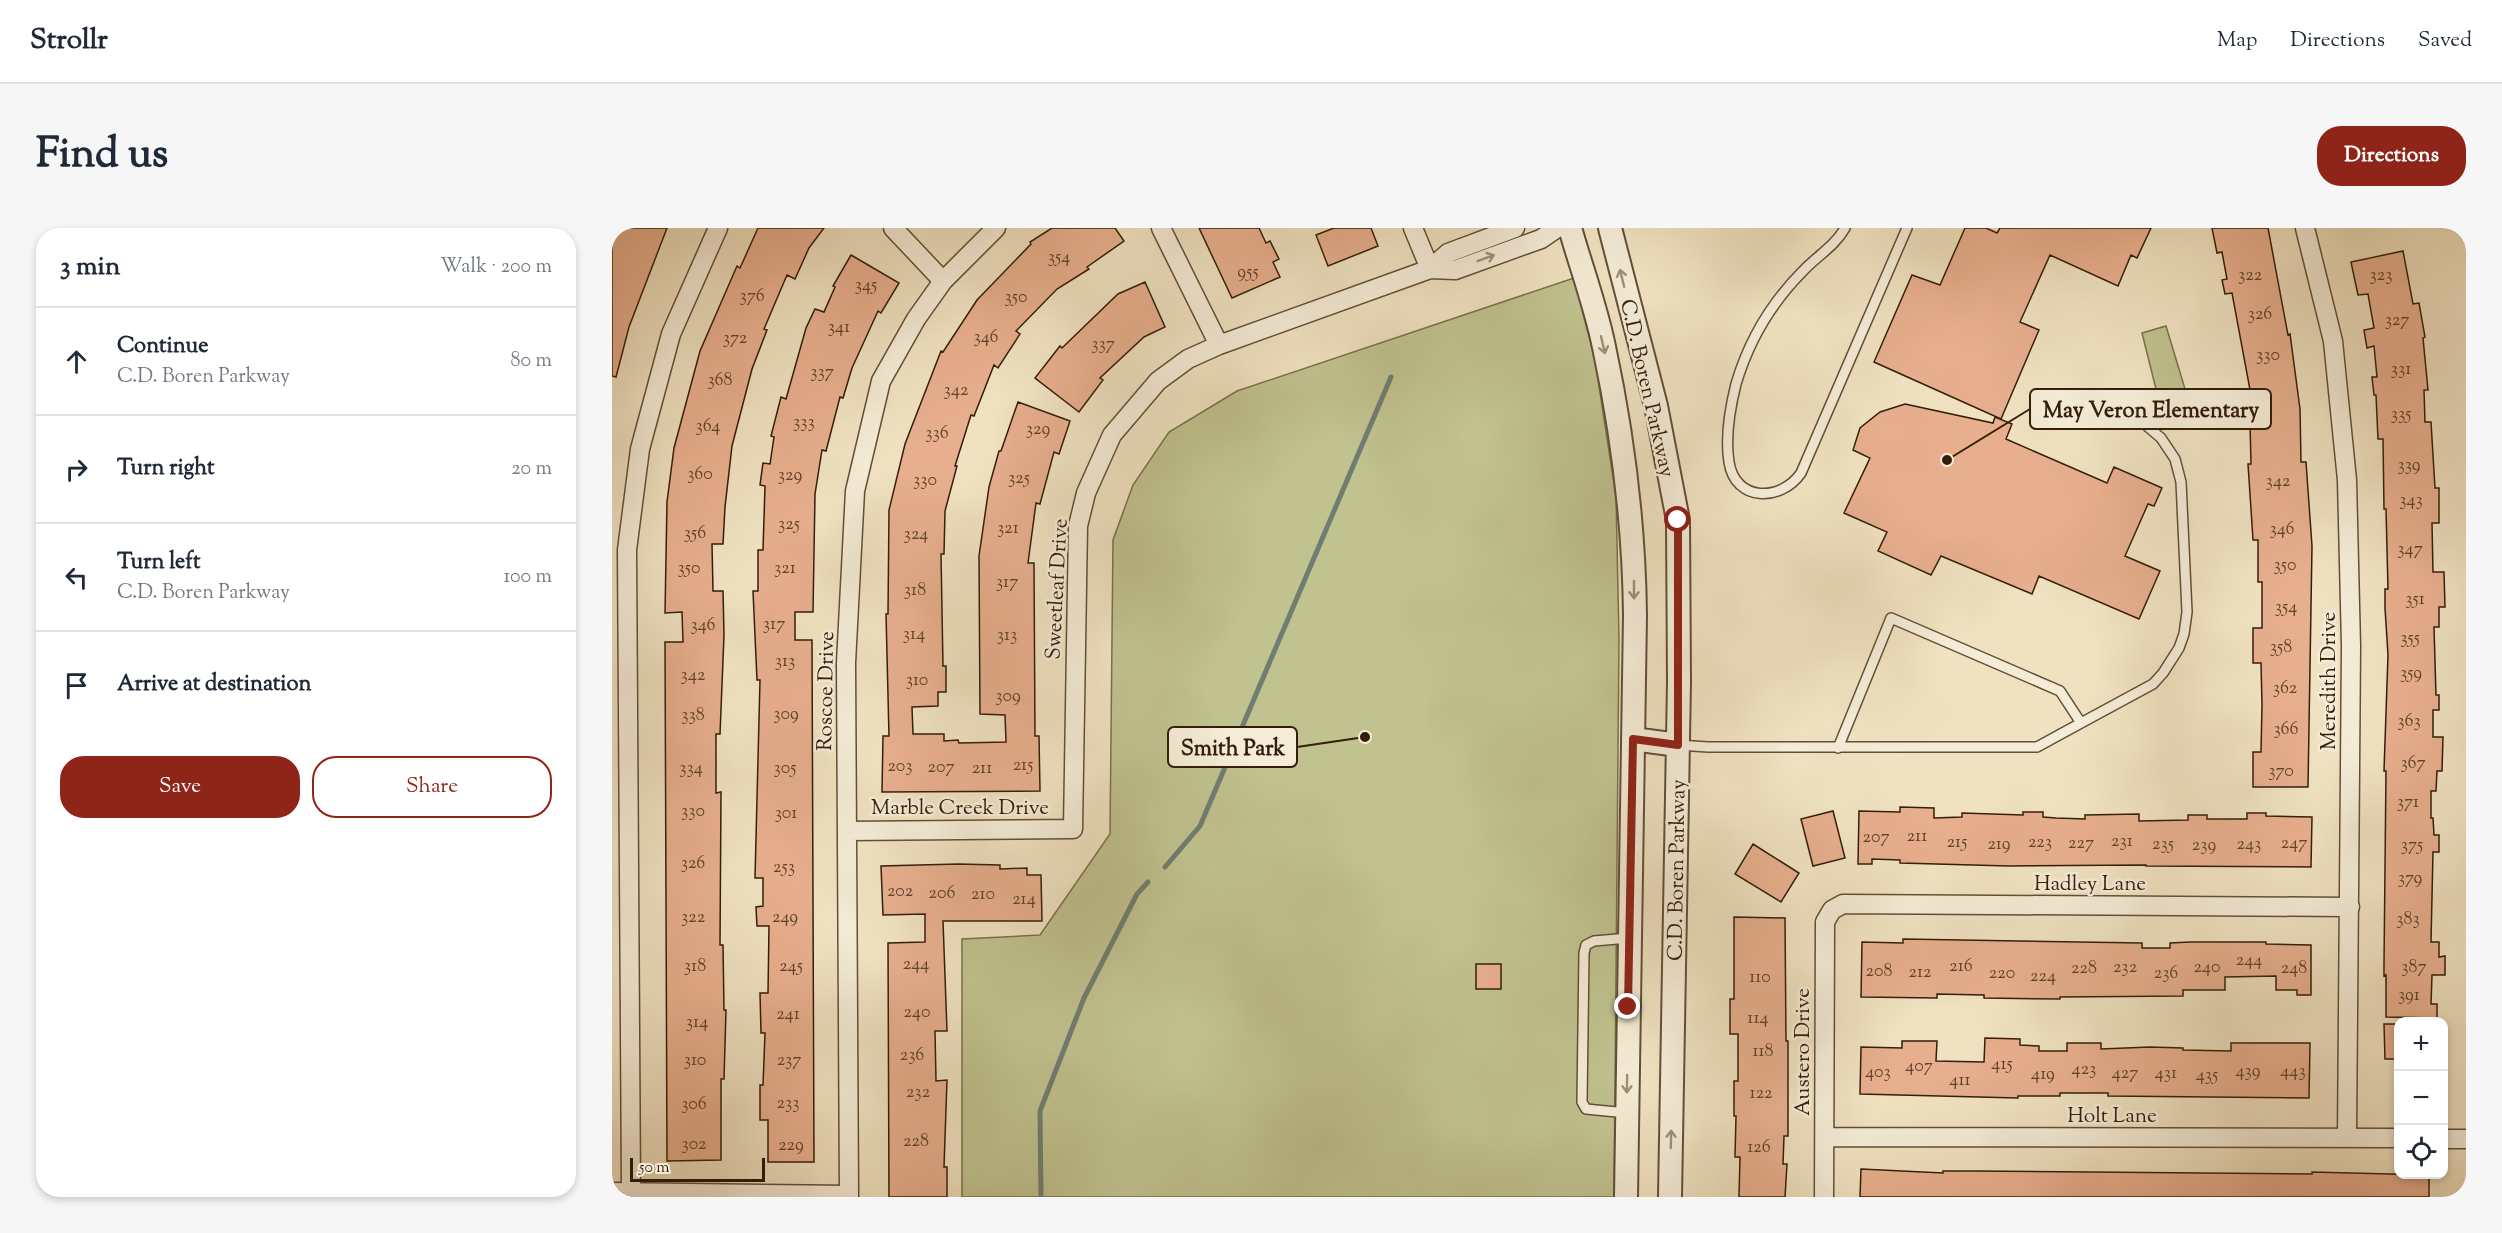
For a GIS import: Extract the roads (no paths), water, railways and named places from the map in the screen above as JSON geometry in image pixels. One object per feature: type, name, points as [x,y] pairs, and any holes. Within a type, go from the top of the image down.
[{"type":"street","points":[[631,1192],[620,973],[627,550],[640,449],[671,334],[718,228]]},
{"type":"street","points":[[893,228],[943,281]]},
{"type":"street","name":"Roscoe Drive","points":[[849,1196],[846,663],[855,491],[881,381],[916,319],[943,281],[996,228]]},
{"type":"street","points":[[1161,228],[1219,345]]},
{"type":"street","points":[[1413,228],[1430,269]]},
{"type":"street","name":"Sweetleaf Drive","points":[[1073,829],[1078,526],[1086,493],[1112,435],[1158,381],[1188,359],[1219,345],[1430,269],[1448,253],[1515,228]]},
{"type":"street","name":"Sweetleaf Drive","points":[[1430,269],[1455,270],[1540,239],[1557,228]]},
{"type":"street","name":"C.D. Boren Parkway","points":[[1570,228],[1604,345],[1626,467],[1634,569],[1626,1197]]},
{"type":"street","name":"C.D. Boren Parkway","points":[[1610,228],[1656,406],[1678,520],[1678,745],[1671,1197]]},
{"type":"street","name":"Meredith Drive","points":[[2305,228],[2333,341],[2347,480],[2351,646],[2347,1137]]},
{"type":"street","points":[[1633,739],[1678,745]]},
{"type":"street","name":"Marble Creek Drive","points":[[847,831],[1073,829]]},
{"type":"street","name":"Hadley Lane","points":[[1832,910],[1843,904],[2350,907]]},
{"type":"street","name":"Austero Drive","points":[[1824,1197],[1825,922],[1832,910]]},
{"type":"street","name":"Holt Lane","points":[[1825,1137],[2394,1138]]},
{"type":"street","points":[[2448,1139],[2466,1140]]},
{"type":"street","points":[[612,1191],[849,1196]]},
{"type":"lane","points":[[1845,228],[1826,252],[1808,266],[1777,300],[1761,325],[1743,363],[1731,411],[1729,461],[1740,483],[1755,493],[1782,491],[1789,487],[1801,473],[1906,228]]},
{"type":"lane","points":[[1678,745],[1838,748],[2037,747],[2153,684],[2179,648],[2184,634],[2187,612],[2181,482],[2175,459],[2161,438],[2140,420],[2082,395]]},
{"type":"lane","points":[[1838,748],[1891,618],[2060,691],[2081,723]]},
{"type":"lane","points":[[1627,1113],[1594,1112],[1586,1109],[1582,1102],[1586,945],[1594,941],[1629,939]]},
{"type":"waterway","points":[[1165,867],[1200,826],[1391,377]]},
{"type":"waterway","points":[[1041,1197],[1040,1111],[1084,998],[1137,894],[1148,882]]},
{"type":"place","name":"May Veron Elementary","points":[[1947,460]]},
{"type":"place","name":"Smith Park","points":[[1365,737]]}]
